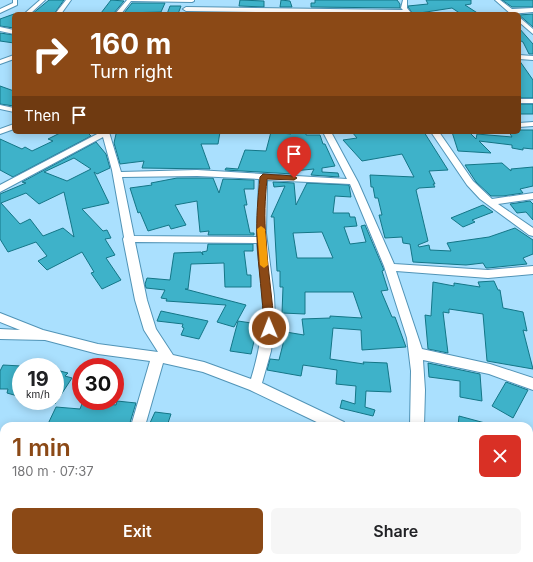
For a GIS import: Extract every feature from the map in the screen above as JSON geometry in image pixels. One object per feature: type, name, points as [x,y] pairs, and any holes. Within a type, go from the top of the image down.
[{"type":"street","points":[[0,11],[15,4],[15,0]]},
{"type":"street","points":[[29,12],[43,0]]},
{"type":"street","points":[[60,12],[69,0]]},
{"type":"street","points":[[120,12],[130,0],[193,0],[192,4],[185,11]]},
{"type":"street","points":[[405,0],[404,6],[407,12]]},
{"type":"street","points":[[497,0],[512,12],[533,10]]},
{"type":"street","points":[[185,11],[351,12]]},
{"type":"street","points":[[521,21],[532,31]]},
{"type":"street","points":[[0,29],[12,32]]},
{"type":"street","points":[[521,30],[532,31]]},
{"type":"street","points":[[0,62],[12,58]]},
{"type":"street","points":[[521,58],[533,58]]},
{"type":"street","points":[[0,62],[12,62]]},
{"type":"street","points":[[521,101],[533,101]]},
{"type":"street","points":[[0,106],[12,109]]},
{"type":"street","points":[[521,125],[533,124]]},
{"type":"street","points":[[0,132],[12,127]]},
{"type":"street","points":[[0,189],[101,134]]},
{"type":"street","points":[[106,134],[117,175],[128,239],[141,300],[150,330],[163,358],[139,422]]},
{"type":"street","points":[[328,134],[354,182],[391,267],[416,353],[418,379],[417,422]]},
{"type":"street","points":[[436,134],[470,183],[483,197],[533,233]]},
{"type":"street","points":[[117,175],[197,173],[354,182]]},
{"type":"street","points":[[255,386],[262,363],[269,328],[261,240],[263,177]]},
{"type":"street","points":[[490,202],[533,196]]},
{"type":"street","points":[[128,239],[261,240]]},
{"type":"street","points":[[391,267],[488,274],[533,270]]},
{"type":"street","points":[[0,317],[45,334],[98,349],[163,358],[204,367],[255,386],[331,422]]},
{"type":"street","points":[[0,334],[45,334]]},
{"type":"street","points":[[416,353],[490,369],[533,384]]},
{"type":"building","points":[[49,0],[64,0],[55,12],[34,12]]},
{"type":"building","points":[[111,0],[124,1],[115,12],[102,12]]},
{"type":"building","points":[[240,0],[264,1],[264,7],[239,6]]},
{"type":"building","points":[[281,0],[290,1],[292,7],[280,7]]},
{"type":"building","points":[[315,0],[397,0],[400,4],[400,8],[311,7],[311,3],[315,3]]},
{"type":"building","points":[[426,0],[471,0],[471,4],[465,5],[476,12],[458,12],[452,8],[426,12],[412,12],[408,7],[428,4]]},
{"type":"building","points":[[502,0],[533,0],[533,7],[512,7]]},
{"type":"building","points":[[132,3],[165,3],[161,12],[125,12]]},
{"type":"building","points":[[170,6],[181,6],[179,12],[168,12]]},
{"type":"building","points":[[533,14],[533,27],[521,17],[521,15]]},
{"type":"building","points":[[12,15],[12,28],[0,26],[0,19]]},
{"type":"building","points":[[521,30],[533,44],[533,54],[529,54],[521,41]]},
{"type":"building","points":[[0,33],[12,35],[12,43],[0,41]]},
{"type":"building","points":[[521,63],[533,80],[533,98],[521,98]]},
{"type":"building","points":[[0,86],[12,90],[12,106],[0,104]]},
{"type":"building","points":[[521,104],[533,104],[533,114],[521,114]]},
{"type":"building","points":[[521,130],[533,130],[533,149],[523,148],[523,150],[512,148],[512,145],[479,141],[491,153],[458,151],[453,134],[471,134],[476,139],[477,134],[512,137],[510,134],[521,134]]},
{"type":"building","points":[[58,134],[89,134],[91,136],[13,177],[0,170],[0,139],[22,149],[25,147],[32,151],[53,141],[48,139]]},
{"type":"building","points":[[116,134],[220,134],[218,144],[201,144],[210,169],[142,168],[144,161],[120,164],[114,143]]},
{"type":"building","points":[[270,134],[320,135],[323,144],[325,144],[335,166],[322,168],[322,172],[338,173],[339,177],[311,175],[314,169],[293,171],[293,174],[225,170],[226,168],[238,169],[245,150],[266,151]]},
{"type":"building","points":[[354,134],[425,134],[448,170],[429,171],[435,187],[419,188],[416,190],[428,241],[418,245],[419,247],[429,245],[430,250],[451,251],[447,243],[489,237],[515,228],[533,240],[533,254],[523,258],[527,264],[486,268],[483,263],[466,265],[413,262],[410,244],[403,243],[402,237],[385,238],[379,215],[382,215],[378,198],[375,198],[373,187],[371,187],[370,175],[414,177],[402,154],[362,161],[343,140],[357,138]]},
{"type":"building","points":[[96,142],[106,154],[110,168],[97,174],[94,172],[109,203],[82,209],[103,231],[107,230],[111,238],[105,239],[115,255],[106,258],[121,280],[102,289],[91,273],[94,272],[82,252],[47,270],[38,261],[47,256],[36,242],[8,252],[0,239],[0,194],[26,183],[22,182]],"holes":[[[74,158],[91,169],[67,181],[44,172]],[[64,192],[74,237],[63,228],[43,236],[30,219],[20,224],[1,203],[26,193],[39,204]]]},
{"type":"building","points":[[502,163],[511,171],[511,169],[533,167],[533,186],[520,189],[523,193],[491,196],[476,182],[465,165]]},
{"type":"building","points":[[177,178],[213,178],[219,193],[223,179],[254,180],[254,189],[244,189],[247,205],[244,205],[250,233],[254,233],[254,235],[208,235],[209,231],[200,232],[197,201],[175,205],[186,225],[171,229],[169,225],[148,231],[140,212],[138,213],[130,188],[152,185],[151,183]]},
{"type":"building","points":[[273,182],[294,183],[296,205],[307,183],[349,185],[351,197],[335,196],[333,213],[349,213],[350,217],[355,217],[357,226],[344,227],[350,244],[366,242],[361,226],[365,225],[384,270],[382,271],[388,290],[381,291],[392,317],[395,317],[406,347],[362,350],[361,330],[333,328],[330,359],[364,364],[363,362],[387,363],[391,392],[366,391],[365,407],[375,410],[373,416],[340,408],[342,400],[355,404],[356,386],[336,384],[337,370],[303,365],[301,376],[267,370],[270,359],[279,360],[286,332],[304,335],[302,319],[330,318],[330,316],[362,318],[353,292],[305,292],[305,314],[282,313],[283,287],[280,287],[280,271],[277,271],[274,217],[271,217],[285,186],[274,187]],"holes":[[[322,232],[333,258],[297,258],[293,233]]]},
{"type":"building","points":[[530,201],[533,204],[533,220],[526,212],[517,213],[510,204]]},
{"type":"building","points":[[483,205],[493,212],[472,220],[475,222],[463,227],[451,218]]},
{"type":"building","points":[[208,244],[253,244],[253,251],[244,251],[247,275],[251,275],[251,287],[225,287],[224,263],[191,264],[188,289],[185,289],[246,305],[234,327],[217,322],[226,305],[166,301],[167,299],[161,298],[165,290],[146,288],[145,284],[147,278],[170,280],[174,253],[201,252],[203,255],[202,252],[207,251]]},
{"type":"building","points":[[494,281],[498,290],[500,290],[503,308],[523,312],[527,331],[523,330],[533,369],[487,361],[483,314],[449,309],[449,313],[443,312],[448,353],[428,349],[425,315],[431,316],[433,282],[454,286],[454,283],[480,287],[478,282]]},
{"type":"building","points":[[161,311],[208,321],[199,339],[181,335],[184,328],[182,327],[183,324],[157,321]]},
{"type":"building","points":[[238,321],[258,324],[251,354],[230,351]]},
{"type":"building","points":[[428,363],[480,374],[482,401],[460,397],[460,381],[429,377]]},
{"type":"building","points":[[3,365],[12,366],[12,394],[7,393],[8,389],[0,389],[0,371]]},
{"type":"building","points":[[64,372],[68,373],[65,376],[72,378],[64,390]]},
{"type":"building","points":[[506,382],[528,390],[513,418],[492,406]]},
{"type":"building","points":[[124,402],[136,403],[130,422],[49,422],[55,410],[64,410],[64,408],[72,408],[72,410],[124,410]]},
{"type":"building","points":[[155,412],[171,414],[168,422],[150,422]]},
{"type":"building","points":[[459,416],[481,422],[458,422]]},
{"type":"slow traffic","points":[[261,229],[264,265]]},
{"type":"route","points":[[269,328],[261,240],[263,177],[294,178]]}]
